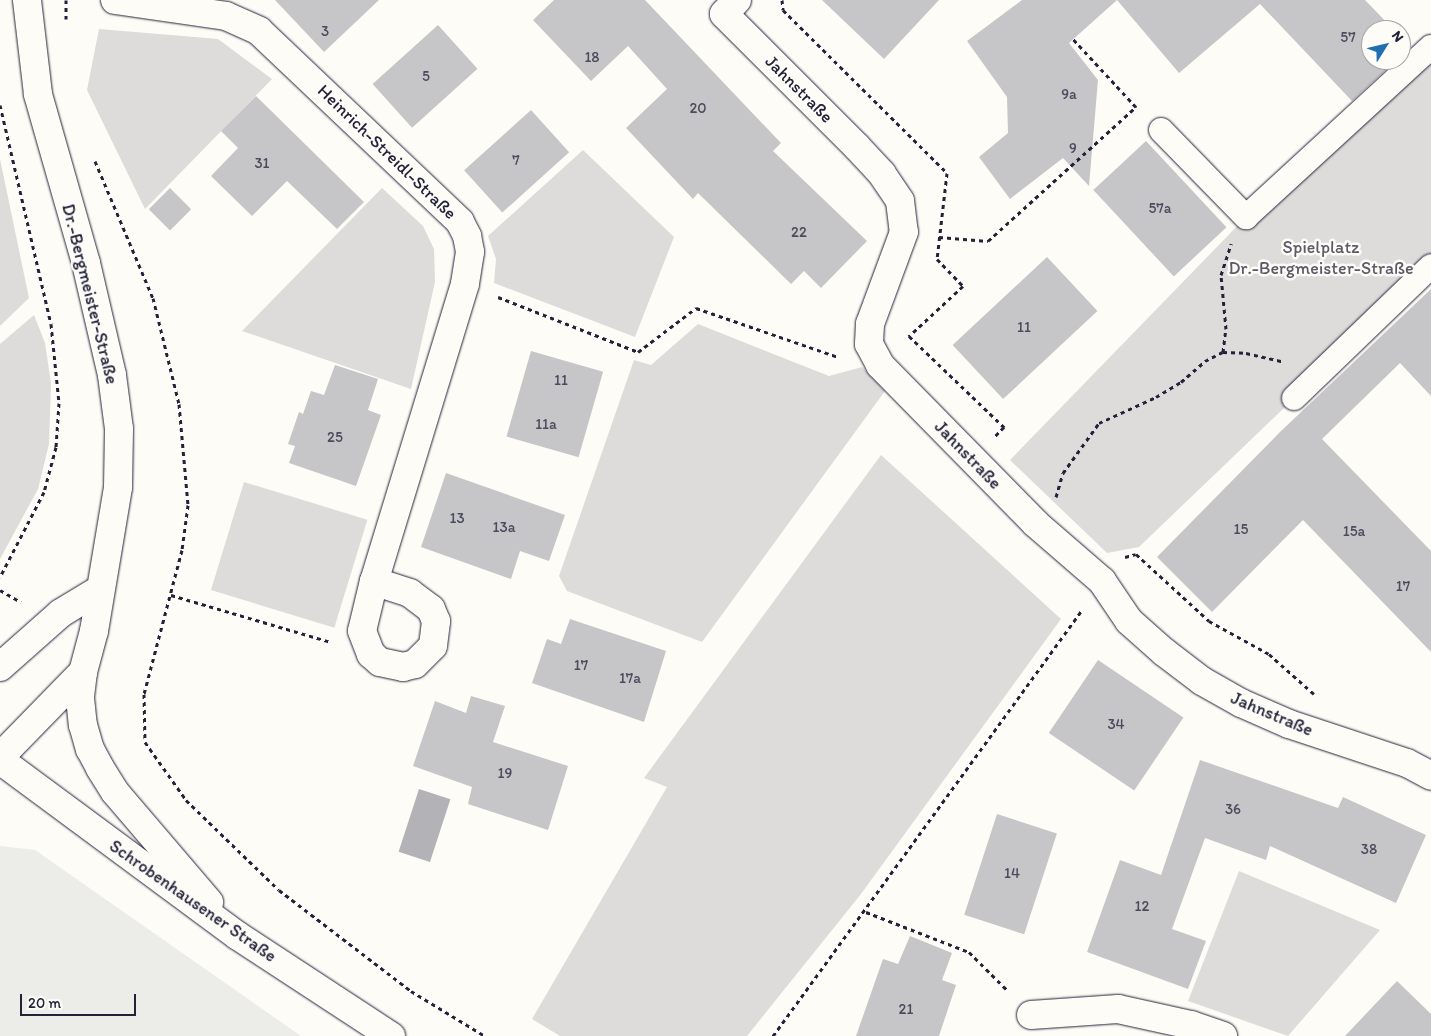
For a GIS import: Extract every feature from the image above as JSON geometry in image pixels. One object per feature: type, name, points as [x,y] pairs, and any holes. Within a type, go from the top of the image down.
[{"type":"street","name":"Dr.-Bergmeister-Straße","points":[[0,758],[83,672],[94,631],[99,590],[118,487],[119,429],[116,402],[96,301],[38,94],[27,0]]},
{"type":"street","name":"Heinrich-Streidl-Straße","points":[[115,0],[226,16],[259,30],[460,222],[470,252],[465,284],[374,581],[362,631],[365,644]]},
{"type":"street","name":"Jahnstraße","points":[[737,0],[724,14],[882,174],[900,201],[904,232],[870,324],[869,344],[880,365],[1035,523],[1094,574],[1129,621],[1202,680],[1289,724],[1406,763],[1431,776]]},
{"type":"street","points":[[365,644],[380,662],[403,667],[426,656],[437,634],[436,621],[422,599],[374,581]]},
{"type":"street","points":[[0,667],[61,613],[99,590]]},
{"type":"street","points":[[83,672],[80,698],[84,725],[90,749],[100,768],[116,792],[238,936]]},
{"type":"street","name":"Schrobenhausener Straße","points":[[0,758],[238,936],[391,1036]]},
{"type":"street","points":[[1031,1015],[1118,1009],[1182,1022],[1222,1036]]},
{"type":"lane","points":[[1161,130],[1246,217],[1431,47]]},
{"type":"lane","points":[[1294,398],[1429,274]]},
{"type":"path","points":[[66,0],[67,28]]},
{"type":"path","points":[[782,0],[783,10],[947,173],[937,259],[963,286],[909,336],[1004,427],[972,459]]},
{"type":"path","points":[[904,232],[988,242],[1136,107],[1072,38]]},
{"type":"path","points":[[0,105],[51,324],[59,403],[56,447],[44,492],[0,577]]},
{"type":"path","points":[[92,154],[153,298],[179,404],[188,505],[182,550],[144,694],[145,742],[160,768],[186,800],[279,890],[411,991],[485,1036]]},
{"type":"path","points":[[1223,352],[1226,329],[1221,275],[1228,250],[1246,217]]},
{"type":"path","points":[[465,284],[638,352],[696,308],[845,359],[869,344]]},
{"type":"path","points":[[1035,523],[1053,502],[1063,473],[1099,423],[1156,397],[1181,382],[1205,361],[1223,352],[1246,353],[1274,362],[1301,362],[1315,378]]},
{"type":"path","points":[[773,1036],[866,912],[1094,574],[1136,554],[1209,621],[1269,654],[1315,696]]},
{"type":"path","points":[[0,590],[25,604]]},
{"type":"path","points":[[171,595],[327,642],[365,644]]},
{"type":"path","points":[[866,912],[969,952],[1031,1015]]},
{"type":"shaded area","points":[[419,789],[450,799],[430,862],[399,852]]},
{"type":"shaded area","points":[[0,846],[35,850],[301,1036],[0,1036]]},
{"type":"green space","points":[[99,29],[218,39],[272,79],[145,209],[87,90]]},
{"type":"green space","name":"Spielplatz Dr.-Bergmeister-Straße","points":[[1431,47],[1431,267],[1139,547],[1107,553],[1010,460],[1246,217],[1406,70],[1411,70],[1411,65]]},
{"type":"green space","points":[[583,150],[674,237],[635,337],[494,283],[496,259],[488,236]]},
{"type":"green space","points":[[0,159],[29,298],[0,326]]},
{"type":"green space","points":[[382,188],[423,226],[434,249],[435,282],[411,389],[242,331]]},
{"type":"green space","points":[[34,315],[45,343],[51,383],[49,444],[38,489],[0,559],[0,344]]},
{"type":"green space","points":[[698,324],[829,376],[862,367],[885,391],[702,642],[567,591],[559,576],[634,360],[651,365]]},
{"type":"green space","points":[[881,455],[1061,619],[861,894],[747,1036],[560,1036],[532,1019],[667,787],[644,778]]},
{"type":"green space","points":[[244,482],[367,520],[334,628],[211,590]]},
{"type":"green space","points":[[1239,871],[1380,930],[1288,1036],[1188,1001]]},
{"type":"building","points":[[275,0],[379,0],[324,52]]},
{"type":"building","points":[[554,0],[645,0],[781,143],[773,151],[867,241],[821,288],[804,271],[791,284],[698,193],[693,199],[626,128],[667,89],[628,46],[591,81],[533,20]]},
{"type":"building","points":[[822,0],[939,0],[884,59]]},
{"type":"building","points":[[1022,0],[1117,0],[1069,43],[1098,80],[1089,186],[1063,158],[1010,199],[979,157],[1008,133],[1007,97],[967,41]]},
{"type":"building","points":[[1117,0],[1365,0],[1384,20],[1361,20],[1361,70],[1386,70],[1352,101],[1260,4],[1179,73]]},
{"type":"building","points":[[438,25],[477,69],[412,128],[373,84]]},
{"type":"building","points":[[256,96],[364,202],[337,229],[287,181],[252,216],[211,176],[238,148],[221,131]]},
{"type":"building","points":[[531,110],[569,152],[502,213],[464,170]]},
{"type":"building","points":[[1146,141],[1226,227],[1174,276],[1093,190]]},
{"type":"building","points":[[170,188],[191,209],[170,230],[149,209]]},
{"type":"building","points":[[1047,257],[1097,311],[1003,399],[953,345]]},
{"type":"building","points":[[1431,289],[1431,396],[1400,363],[1322,439],[1431,551],[1431,652],[1303,520],[1212,612],[1157,557],[1280,432]]},
{"type":"building","points":[[531,351],[603,372],[579,457],[506,437]]},
{"type":"building","points":[[335,365],[378,379],[368,410],[381,415],[356,486],[289,463],[295,446],[288,444],[299,412],[303,414],[311,391],[324,395]]},
{"type":"building","points":[[446,473],[565,515],[549,561],[520,551],[511,579],[421,547]]},
{"type":"building","points":[[570,619],[666,651],[644,722],[532,683],[547,639],[561,644]]},
{"type":"building","points":[[1098,660],[1183,718],[1134,791],[1049,733]]},
{"type":"building","points":[[471,696],[505,706],[493,742],[568,766],[548,830],[468,804],[472,787],[413,766],[435,701],[466,713]]},
{"type":"building","points":[[1200,760],[1338,808],[1343,797],[1426,835],[1396,903],[1270,846],[1266,860],[1205,838],[1172,929],[1206,941],[1188,989],[1087,952],[1120,860],[1161,875]]},
{"type":"building","points":[[997,814],[1057,833],[1024,934],[964,915]]},
{"type":"building","points":[[910,936],[952,953],[942,980],[956,985],[939,1036],[856,1036],[883,959],[898,964]]},
{"type":"building","points":[[1397,981],[1431,1014],[1431,1036],[1345,1036]]}]
